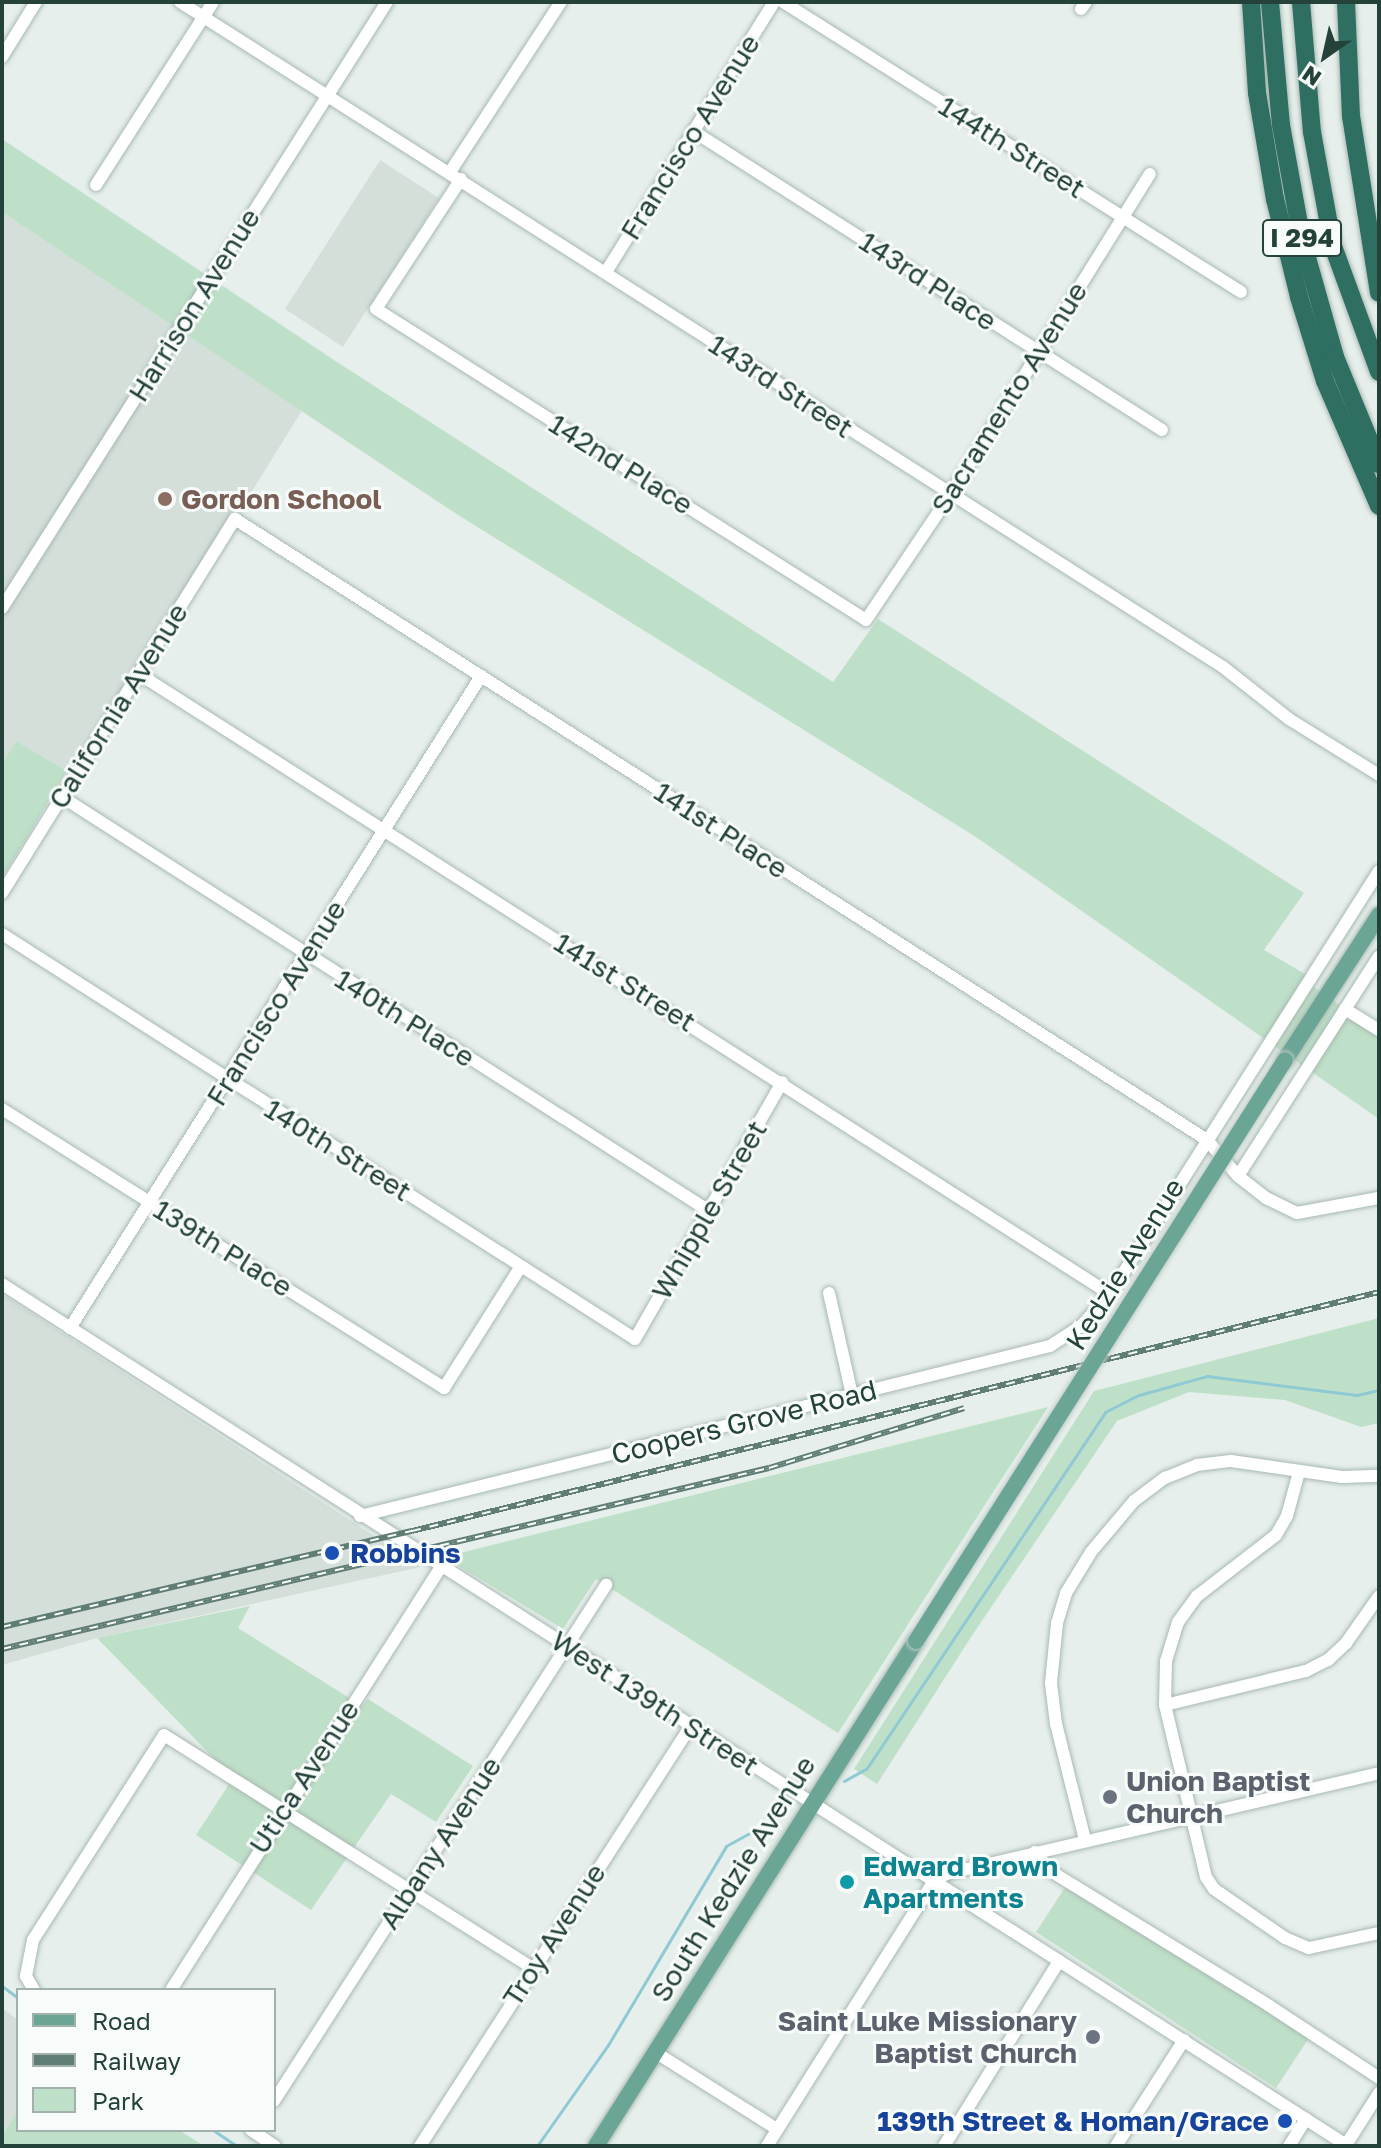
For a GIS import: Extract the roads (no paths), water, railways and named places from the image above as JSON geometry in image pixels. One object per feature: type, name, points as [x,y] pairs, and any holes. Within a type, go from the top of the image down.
[{"type":"highway","points":[[1251,2],[1260,108],[1275,199],[1295,283],[1325,381],[1379,506]]},
{"type":"highway","name":"I 294","points":[[1270,2],[1281,125],[1302,240],[1335,357],[1379,464]]},
{"type":"highway","name":"I 294","points":[[1301,2],[1312,132],[1333,246],[1379,372]]},
{"type":"highway","points":[[1346,2],[1347,68],[1356,163],[1379,293]]},
{"type":"main road","name":"Kedzie Avenue","points":[[916,1641],[1379,915]]},
{"type":"main road","name":"South Kedzie Avenue","points":[[596,2146],[916,1641]]},
{"type":"street","points":[[2,57],[36,2]]},
{"type":"street","name":"143rd Street","points":[[180,2],[1223,667],[1289,719],[1379,775]]},
{"type":"street","points":[[96,185],[213,2]]},
{"type":"street","name":"Harrison Avenue","points":[[2,608],[7,589],[387,2]]},
{"type":"street","points":[[455,175],[561,2]]},
{"type":"street","name":"Francisco Avenue","points":[[606,272],[774,2]]},
{"type":"street","name":"144th Street","points":[[783,2],[1241,292]]},
{"type":"street","name":"143rd Place","points":[[693,131],[1162,430]]},
{"type":"street","name":"Sacramento Avenue","points":[[866,620],[950,495],[1150,174]]},
{"type":"street","name":"142nd Place","points":[[455,175],[376,309],[866,620]]},
{"type":"street","name":"California Avenue","points":[[2,893],[235,519]]},
{"type":"street","name":"141st Place","points":[[235,519],[1207,1140],[1238,1176],[1266,1198],[1297,1213],[1379,1198]]},
{"type":"street","name":"141st Street","points":[[139,674],[1110,1294]]},
{"type":"street","name":"Francisco Avenue","points":[[70,1328],[481,676]]},
{"type":"street","name":"140th Place","points":[[62,797],[709,1211]]},
{"type":"street","name":"Coopers Grove Road","points":[[360,1516],[1050,1346],[1082,1325],[1110,1294],[1379,871]]},
{"type":"street","name":"140th Street","points":[[2,934],[635,1339]]},
{"type":"street","points":[[1238,1176],[1379,956]]},
{"type":"street","points":[[1345,1009],[1379,1030]]},
{"type":"street","name":"Whipple Street","points":[[635,1339],[782,1082]]},
{"type":"street","name":"139th Place","points":[[2,1109],[444,1388],[521,1266]]},
{"type":"street","name":"West 139th Street","points":[[2,1284],[1347,2145]]},
{"type":"street","points":[[829,1293],[852,1395]]},
{"type":"street","points":[[1085,1840],[1056,1724],[1051,1683],[1057,1623],[1066,1593],[1091,1552],[1134,1501],[1165,1478],[1197,1465],[1231,1461],[1342,1477],[1379,1476]]},
{"type":"street","points":[[1299,1472],[1287,1516],[1276,1535],[1197,1596],[1178,1622],[1166,1661],[1165,1705],[1209,1883],[1226,1900],[1285,1938],[1309,1948],[1379,1933]]},
{"type":"street","name":"Utica Avenue","points":[[172,1988],[283,1810],[441,1567]]},
{"type":"street","name":"Albany Avenue","points":[[276,2098],[606,1585]]},
{"type":"street","points":[[1165,1705],[1306,1671],[1328,1660],[1346,1643],[1379,1596]]},
{"type":"street","name":"Troy Avenue","points":[[420,2146],[691,1726]]},
{"type":"street","points":[[33,1988],[26,1976],[29,1951],[87,1851],[164,1735],[533,1968]]},
{"type":"street","points":[[767,2146],[934,1881],[946,1874],[1035,1852],[1379,1773]]},
{"type":"street","points":[[1035,1852],[1052,1872],[1268,2005],[1379,2078]]},
{"type":"street","points":[[944,2146],[1059,1961]]},
{"type":"street","points":[[1116,2146],[1184,2040]]},
{"type":"street","points":[[655,2052],[777,2129]]},
{"type":"street","points":[[1347,2145],[1379,2093]]},
{"type":"street","points":[[1289,2146],[1306,2119]]},
{"type":"street","points":[[254,2132],[275,2146]]},
{"type":"waterway","points":[[844,1781],[867,1768],[1105,1412],[1139,1395],[1207,1376],[1357,1395],[1379,1390]]},
{"type":"waterway","points":[[537,2146],[608,2045],[726,1846],[786,1813]]},
{"type":"waterway","points":[[2,1986],[16,1996]]},
{"type":"waterway","points":[[216,2132],[237,2146]]},
{"type":"railway","points":[[2,1627],[412,1531],[1379,1292]]},
{"type":"railway","points":[[2,1649],[769,1468],[964,1408]]},
{"type":"place","name":"Gordon School","points":[[165,499]]},
{"type":"place","name":"Robbins","points":[[332,1553]]},
{"type":"place","name":"Union Baptist Church","points":[[1110,1797]]},
{"type":"place","name":"Edward Brown Apartments","points":[[847,1882]]},
{"type":"place","name":"Saint Luke Missionary Baptist Church","points":[[1093,2037]]},
{"type":"place","name":"139th Street & Homan/Grace","points":[[1285,2121]]}]
